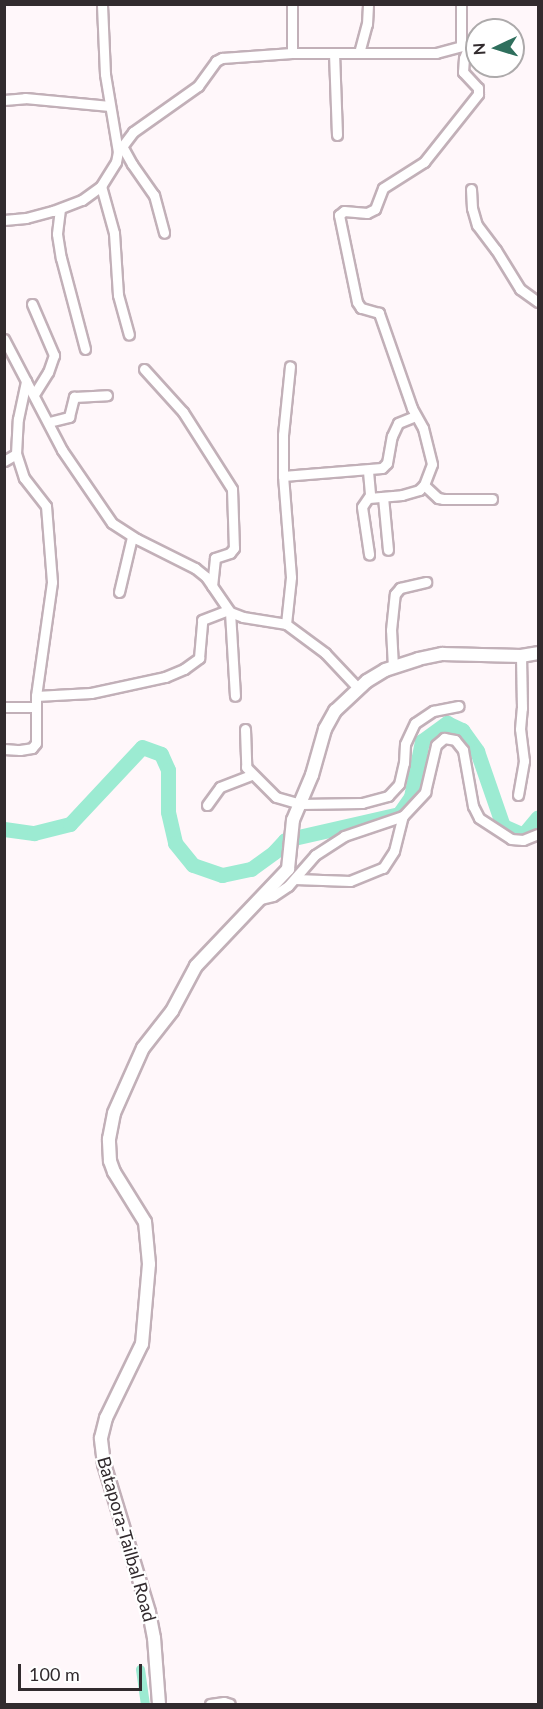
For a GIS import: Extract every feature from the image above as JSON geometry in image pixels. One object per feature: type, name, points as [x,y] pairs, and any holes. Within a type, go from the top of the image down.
[{"type":"main road","name":"Batapora-Tailbal Road","points":[[159,1704],[154,1638],[149,1612],[102,1453],[102,1428],[142,1344],[149,1264],[145,1222],[114,1172],[109,1139],[116,1107],[143,1048],[172,1011],[205,953],[288,869],[293,820],[312,775],[329,720],[358,688],[393,667],[442,654],[521,656],[538,653]]},
{"type":"street","points":[[102,4],[105,74],[120,149],[154,195],[164,233]]},
{"type":"street","points":[[292,4],[292,53]]},
{"type":"street","points":[[359,53],[367,24],[368,4]]},
{"type":"street","points":[[461,4],[465,24]]},
{"type":"street","points":[[4,220],[26,218],[60,209],[82,200],[101,186],[116,162],[120,149],[133,132],[198,86],[216,61],[292,53],[436,53],[465,44]]},
{"type":"street","points":[[334,53],[337,135]]},
{"type":"street","points":[[465,55],[463,72],[465,74]]},
{"type":"street","points":[[369,498],[411,493],[424,485],[432,464],[423,428],[415,416],[380,313],[361,308],[357,302],[339,215],[344,211],[367,213],[375,209],[383,188],[424,162],[478,94],[478,88],[469,78]]},
{"type":"street","points":[[4,100],[25,98],[110,106]]},
{"type":"street","points":[[101,186],[114,233],[118,295],[129,335]]},
{"type":"street","points":[[471,189],[472,208],[477,225],[520,289],[538,302]]},
{"type":"street","points":[[60,209],[57,234],[61,258],[85,349]]},
{"type":"street","points":[[32,304],[54,355],[48,372],[34,394]]},
{"type":"street","points":[[4,339],[62,450],[102,511],[112,523],[132,537],[195,567],[212,586],[229,611],[235,696]]},
{"type":"street","points":[[286,624],[291,577],[283,476],[284,426],[290,366]]},
{"type":"street","points":[[144,369],[183,412],[232,489],[234,548],[230,553],[215,558],[212,586]]},
{"type":"street","points":[[4,749],[20,750],[34,746],[36,696],[51,582],[45,503],[24,478],[16,454],[18,419],[26,381]]},
{"type":"street","points":[[49,422],[69,417],[74,397],[107,395]]},
{"type":"street","points":[[283,476],[368,471],[385,466],[392,436],[398,423],[415,416]]},
{"type":"street","points":[[4,461],[16,454]]},
{"type":"street","points":[[368,471],[369,498],[362,507],[369,554]]},
{"type":"street","points":[[424,485],[438,498],[492,499]]},
{"type":"street","points":[[383,497],[388,550]]},
{"type":"street","points":[[119,592],[132,537]]},
{"type":"street","points":[[393,667],[391,630],[395,594],[400,588],[426,582]]},
{"type":"street","points":[[36,696],[91,693],[165,677],[184,669],[199,658],[202,621],[229,611],[243,617],[286,624],[325,652],[358,688]]},
{"type":"street","points":[[518,795],[524,761],[520,729],[521,656]]},
{"type":"street","points":[[245,729],[245,762],[252,775],[262,781],[276,797],[300,804],[362,803],[388,796],[399,784],[404,763],[405,744],[415,723],[433,711],[459,706]]},
{"type":"street","points":[[4,707],[36,707]]},
{"type":"street","points":[[295,879],[350,881],[383,868],[394,851],[403,816],[425,792],[436,746],[444,738],[450,738],[463,750],[473,806],[479,818],[511,839],[523,840],[538,834]]},
{"type":"street","points":[[207,805],[220,787],[252,775]]},
{"type":"street","points":[[256,900],[273,896],[295,879],[315,855],[344,836],[403,816]]},
{"type":"street","points":[[210,1704],[230,1704]]},
{"type":"waterway","points":[[4,829],[34,833],[70,824],[142,747],[161,754],[168,770],[168,812],[175,843],[193,865],[222,875],[251,869],[274,852],[285,840],[399,814],[411,797],[422,741],[447,723],[462,730],[477,751],[503,826],[523,835],[538,817]]},
{"type":"waterway","points":[[140,1669],[145,1704]]}]
